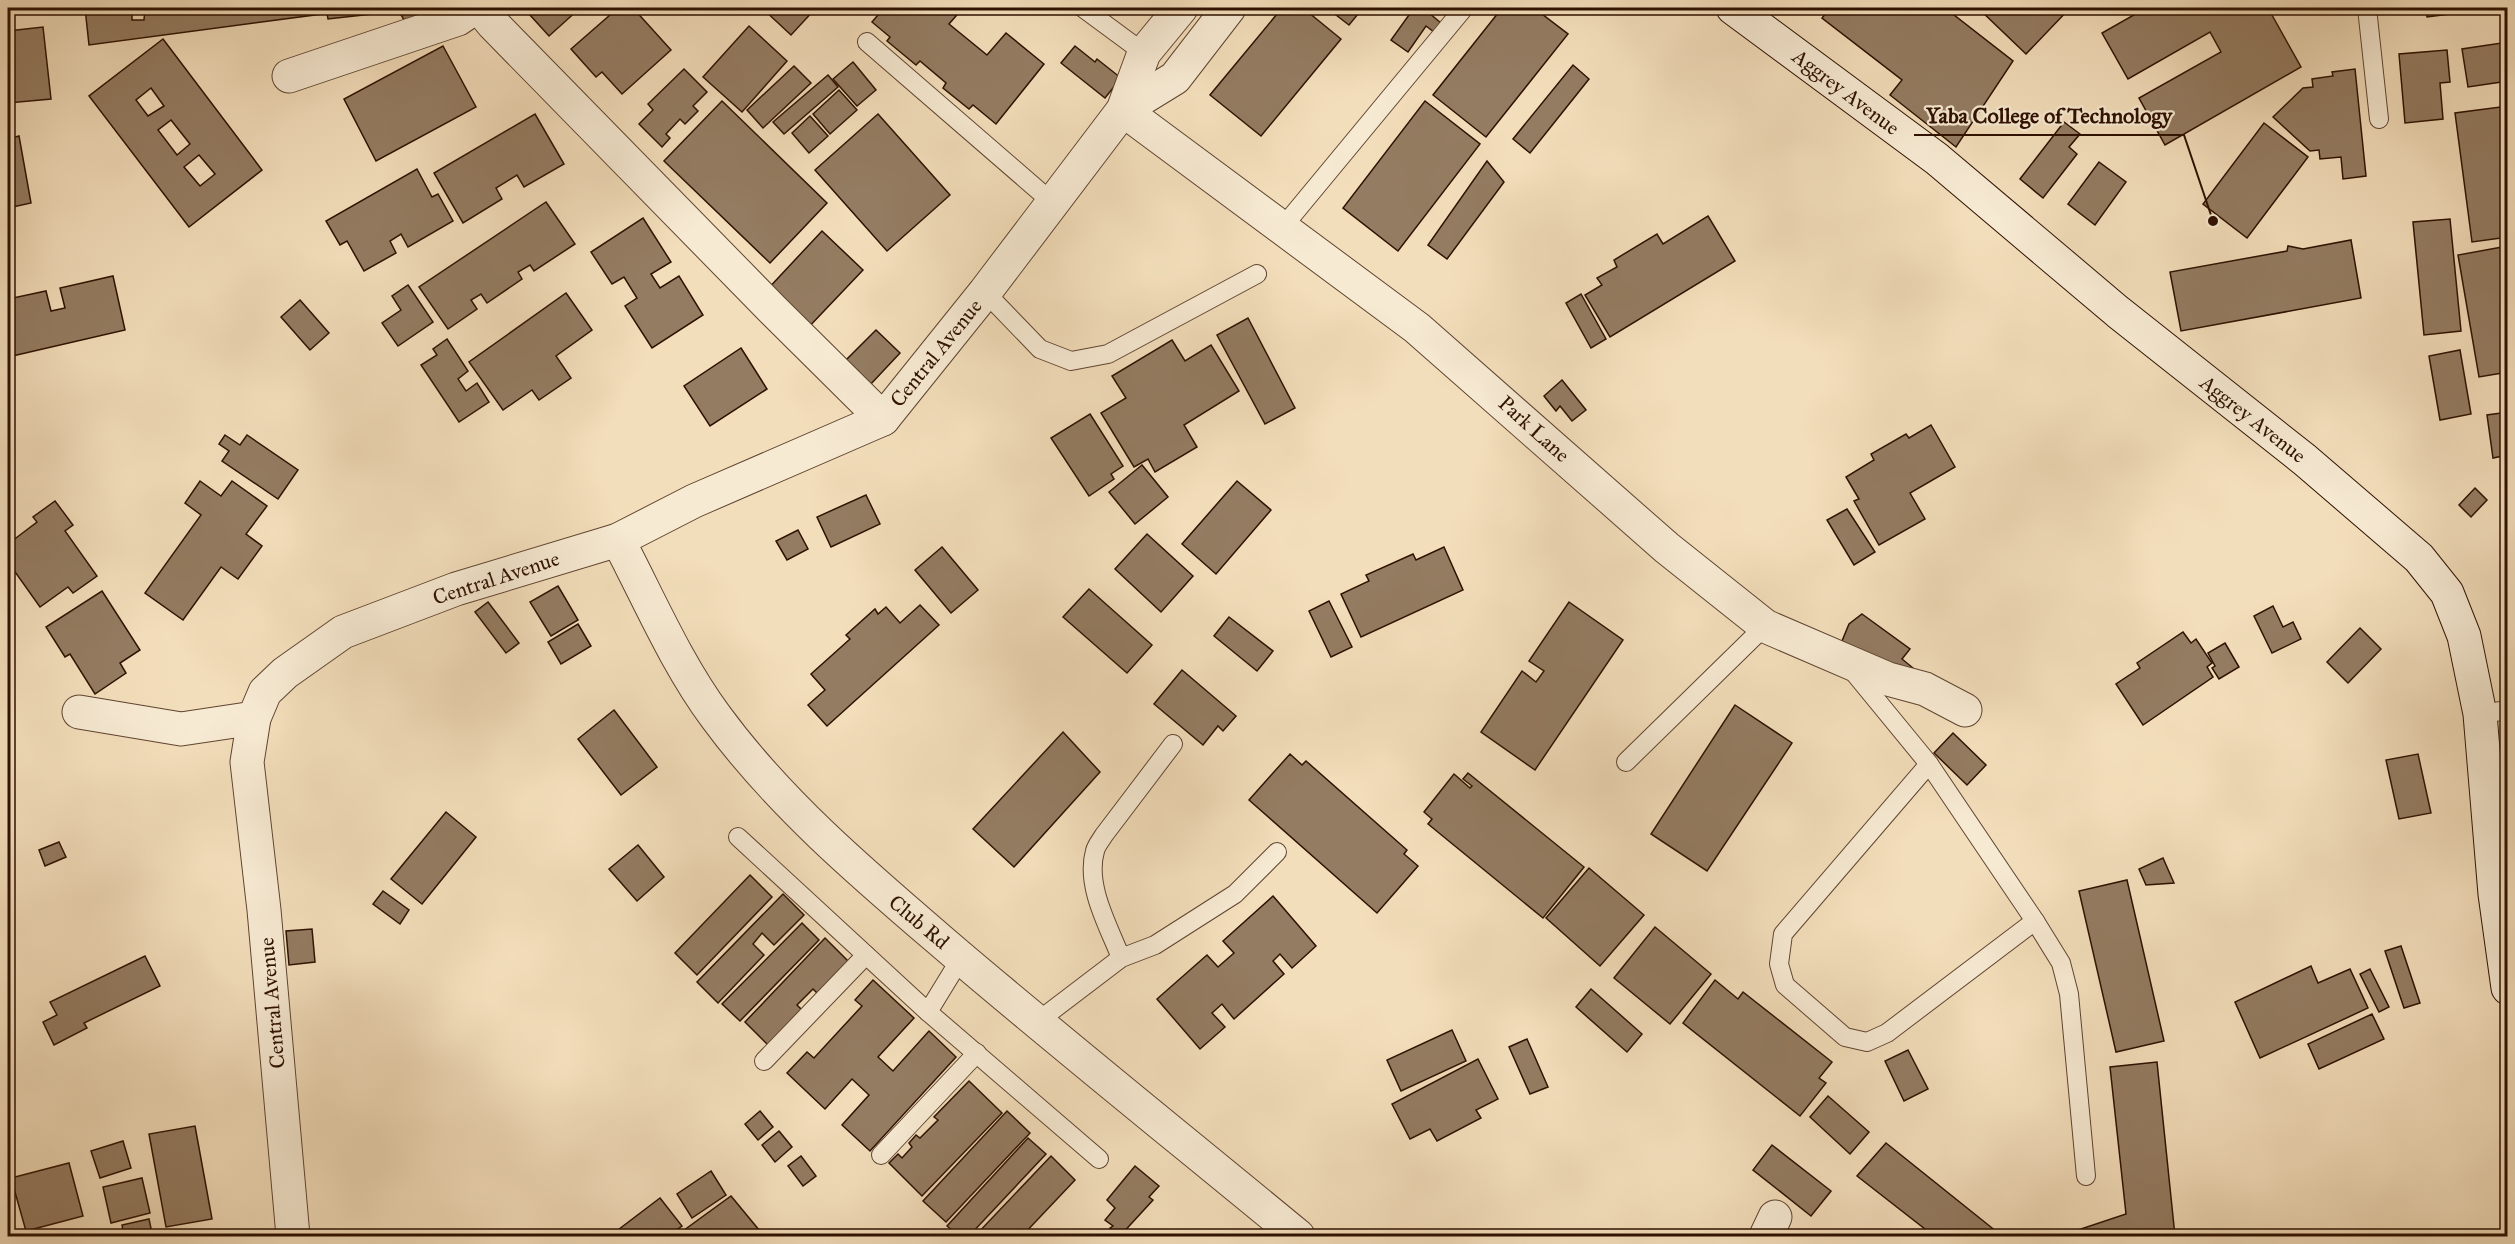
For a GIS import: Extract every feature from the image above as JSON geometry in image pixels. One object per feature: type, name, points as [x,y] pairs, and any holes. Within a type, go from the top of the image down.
[{"type":"street","points":[[289,76],[458,19],[474,8]]},
{"type":"street","points":[[480,8],[756,293],[883,419]]},
{"type":"street","name":"Central Avenue","points":[[293,1236],[264,910],[247,762],[254,718],[265,692],[285,673],[343,632],[456,589],[618,540],[694,501],[883,419],[985,292],[1123,110],[1144,54],[1181,8]]},
{"type":"street","name":"Central Avenue","points":[[1123,110],[1175,78],[1229,8]]},
{"type":"street","name":"Aggrey Avenue","points":[[1733,8],[1937,159],[2118,312],[2305,460],[2419,558],[2447,592],[2494,712],[2495,894],[2508,988]]},
{"type":"street","name":"Park Lane","points":[[1123,110],[1417,328],[1667,548],[1765,626],[1888,679],[1925,689],[1965,710]]},
{"type":"street","name":"Club Rd","points":[[618,540],[677,654],[715,717],[765,777],[868,879],[1037,1022],[1298,1236]]},
{"type":"street","points":[[79,712],[181,729],[254,718]]},
{"type":"lane","points":[[1083,8],[1144,54]]},
{"type":"lane","points":[[1282,228],[1464,8]]},
{"type":"lane","points":[[2367,8],[2379,119]]},
{"type":"lane","points":[[867,42],[1053,203]]},
{"type":"lane","points":[[985,292],[1040,349],[1071,361],[1108,354],[1257,274]]},
{"type":"lane","points":[[1626,762],[1765,626]]},
{"type":"lane","points":[[1844,661],[1929,764],[2061,963],[2069,994],[2086,1176]]},
{"type":"lane","points":[[1121,958],[1095,888],[1092,868],[1095,850],[1173,744]]},
{"type":"lane","points":[[1929,764],[1783,934],[1779,964],[1785,985],[1845,1037],[1867,1042],[1887,1034],[2035,921]]},
{"type":"lane","points":[[738,837],[928,1012],[1099,1159]]},
{"type":"lane","points":[[1037,1022],[1121,958],[1155,945],[1235,894],[1277,852]]},
{"type":"lane","points":[[764,1061],[866,955]]},
{"type":"lane","points":[[928,1012],[961,958]]},
{"type":"lane","points":[[881,1155],[977,1053]]},
{"type":"building","points":[[85,8],[132,8],[132,20],[144,20],[145,8],[321,8],[322,14],[89,45]]},
{"type":"building","points":[[326,8],[372,8],[372,14],[328,19]]},
{"type":"building","points":[[405,8],[450,8],[409,29],[399,11]]},
{"type":"building","points":[[533,8],[580,8],[549,36],[530,15],[536,10]]},
{"type":"building","points":[[618,8],[633,8],[671,50],[622,94],[602,72],[596,77],[571,49]]},
{"type":"building","points":[[762,8],[816,8],[791,35]]},
{"type":"building","points":[[884,8],[963,8],[949,24],[987,55],[1006,33],[1044,64],[996,124],[973,105],[969,109],[943,88],[946,83],[920,61],[916,65],[887,41],[890,37],[872,22]]},
{"type":"building","points":[[1282,8],[1303,8],[1341,39],[1261,136],[1210,95]]},
{"type":"building","points":[[1327,8],[1363,8],[1349,25]]},
{"type":"building","points":[[1414,8],[1423,8],[1441,23],[1434,32],[1426,26],[1408,52],[1391,40]]},
{"type":"building","points":[[1502,8],[1534,8],[1568,34],[1486,137],[1433,95]]},
{"type":"building","points":[[1830,8],[1945,8],[2013,61],[1956,147],[1890,95],[1902,80],[1822,18]]},
{"type":"building","points":[[1978,8],[2070,8],[2026,54]]},
{"type":"building","points":[[2146,8],[2268,8],[2301,67],[2165,145],[2139,98],[2221,52],[2210,32],[2128,79],[2102,33]]},
{"type":"building","points":[[2426,8],[2498,8],[2427,17]]},
{"type":"building","points":[[749,26],[787,61],[742,112],[703,77]]},
{"type":"building","points":[[43,27],[51,99],[8,103],[8,31]]},
{"type":"building","points":[[163,39],[262,170],[189,227],[89,96]],"holes":[[[151,88],[164,106],[148,116],[136,100]],[[171,120],[190,144],[177,155],[158,130]],[[199,155],[215,174],[200,186],[184,167]]]},
{"type":"building","points":[[2508,42],[2508,81],[2468,87],[2462,49]]},
{"type":"building","points":[[443,46],[476,107],[376,161],[344,99]]},
{"type":"building","points":[[1075,46],[1095,62],[1097,59],[1121,78],[1105,98],[1061,63]]},
{"type":"building","points":[[2447,50],[2450,82],[2440,83],[2443,119],[2405,123],[2399,54]]},
{"type":"building","points":[[853,62],[876,90],[857,106],[833,79]]},
{"type":"building","points":[[1573,65],[1589,79],[1530,153],[1513,139]]},
{"type":"building","points":[[794,66],[811,83],[763,128],[747,110]]},
{"type":"building","points":[[684,69],[707,92],[693,106],[698,111],[685,124],[680,119],[666,134],[670,138],[662,147],[639,124],[653,110],[648,104]]},
{"type":"building","points":[[2355,69],[2366,176],[2343,179],[2341,157],[2320,159],[2319,150],[2310,151],[2273,117],[2303,88],[2313,87],[2312,79],[2333,76],[2332,72]]},
{"type":"building","points":[[828,75],[838,87],[784,134],[773,122]]},
{"type":"building","points":[[839,90],[857,110],[830,134],[813,114]]},
{"type":"building","points":[[722,101],[827,203],[770,263],[664,161]]},
{"type":"building","points":[[1425,101],[1480,144],[1398,251],[1343,208]]},
{"type":"building","points":[[2508,106],[2508,237],[2472,242],[2455,113]]},
{"type":"building","points":[[535,114],[564,164],[524,187],[517,175],[496,188],[502,199],[463,223],[434,173]]},
{"type":"building","points":[[878,114],[950,195],[887,251],[815,170]]},
{"type":"building","points":[[810,116],[828,136],[809,153],[792,133]]},
{"type":"building","points":[[2064,122],[2080,134],[2069,147],[2077,154],[2043,198],[2020,179]]},
{"type":"building","points":[[2264,123],[2308,157],[2247,238],[2203,204]]},
{"type":"building","points":[[19,136],[31,203],[8,208],[8,139]]},
{"type":"building","points":[[1487,161],[1504,182],[1447,259],[1428,245]]},
{"type":"building","points":[[2099,162],[2126,182],[2095,225],[2068,204]]},
{"type":"building","points":[[417,169],[432,197],[438,194],[453,221],[408,247],[401,234],[390,241],[396,253],[364,271],[347,241],[340,245],[326,221]]},
{"type":"building","points":[[546,202],[575,244],[534,271],[530,265],[518,272],[522,279],[487,303],[481,294],[471,300],[477,309],[448,329],[419,287]]},
{"type":"building","points":[[1708,216],[1735,261],[1610,337],[1585,295],[1602,285],[1597,278],[1617,267],[1614,260],[1657,234],[1663,244]]},
{"type":"building","points":[[643,218],[671,262],[651,274],[660,288],[679,276],[703,315],[652,348],[625,306],[637,298],[624,277],[612,284],[591,252]]},
{"type":"building","points":[[2450,219],[2461,331],[2424,335],[2413,222]]},
{"type":"building","points":[[822,231],[863,270],[805,331],[765,292]]},
{"type":"building","points":[[2351,240],[2361,298],[2181,331],[2170,272],[2287,251],[2288,246],[2303,249]]},
{"type":"building","points":[[2508,246],[2508,372],[2479,377],[2458,255]]},
{"type":"building","points":[[113,276],[125,330],[8,357],[8,299],[46,291],[51,311],[65,308],[60,288]]},
{"type":"building","points":[[408,285],[433,322],[398,346],[382,323],[401,310],[392,296]]},
{"type":"building","points":[[566,293],[592,330],[556,356],[571,378],[539,400],[532,390],[503,410],[469,362]]},
{"type":"building","points":[[1581,294],[1606,339],[1591,348],[1566,303]]},
{"type":"building","points":[[300,300],[329,333],[310,350],[281,317]]},
{"type":"building","points":[[1248,318],[1295,408],[1265,424],[1217,335]]},
{"type":"building","points":[[876,330],[900,353],[870,385],[845,361]]},
{"type":"building","points":[[447,339],[468,371],[458,379],[466,391],[477,383],[489,402],[459,422],[421,365],[437,355],[433,349]]},
{"type":"building","points":[[1172,340],[1185,361],[1211,345],[1239,391],[1184,425],[1197,447],[1155,472],[1148,459],[1134,467],[1101,413],[1126,398],[1112,376]]},
{"type":"building","points":[[741,348],[767,389],[710,426],[684,386]]},
{"type":"building","points":[[2460,350],[2471,414],[2440,420],[2429,356]]},
{"type":"building","points":[[1562,380],[1586,410],[1572,421],[1560,406],[1556,411],[1544,396]]},
{"type":"building","points":[[2508,412],[2508,455],[2493,458],[2487,415]]},
{"type":"building","points":[[1090,414],[1123,466],[1111,474],[1114,479],[1089,496],[1051,438]]},
{"type":"building","points":[[1931,425],[1955,467],[1910,493],[1925,519],[1879,545],[1854,501],[1859,499],[1846,477],[1874,460],[1871,454],[1906,434],[1909,438]]},
{"type":"building","points":[[225,435],[240,445],[247,435],[298,470],[278,499],[222,461],[229,451],[219,444]]},
{"type":"building","points":[[1142,465],[1168,497],[1135,524],[1109,492]]},
{"type":"building","points":[[200,481],[221,496],[232,481],[267,506],[246,534],[262,546],[238,579],[221,567],[183,620],[145,593],[201,515],[185,503]]},
{"type":"building","points":[[1237,481],[1271,510],[1216,574],[1182,544]]},
{"type":"building","points":[[2475,488],[2487,500],[2471,517],[2459,505]]},
{"type":"building","points":[[866,495],[880,524],[831,547],[817,517]]},
{"type":"building","points":[[55,501],[73,525],[65,531],[97,576],[73,593],[68,587],[40,607],[8,562],[8,544],[37,522],[33,517]]},
{"type":"building","points":[[1847,509],[1875,552],[1854,565],[1827,520]]},
{"type":"building","points":[[798,530],[808,549],[787,560],[776,541]]},
{"type":"building","points":[[1147,534],[1193,576],[1161,612],[1115,569]]},
{"type":"building","points":[[942,547],[978,590],[951,613],[915,570]]},
{"type":"building","points":[[1444,547],[1463,590],[1361,637],[1341,594],[1369,581],[1366,575],[1413,554],[1416,560]]},
{"type":"building","points":[[558,586],[578,620],[551,636],[530,602]]},
{"type":"building","points":[[1089,589],[1152,645],[1127,673],[1063,617]]},
{"type":"building","points":[[102,591],[140,650],[120,663],[126,673],[95,694],[70,654],[65,657],[46,627]]},
{"type":"building","points":[[1329,601],[1352,647],[1331,657],[1309,611]]},
{"type":"building","points":[[488,602],[519,643],[506,653],[475,612]]},
{"type":"building","points":[[1569,602],[1623,640],[1535,770],[1481,732],[1522,671],[1536,682],[1544,671],[1529,661]]},
{"type":"building","points":[[920,605],[939,625],[827,726],[808,705],[825,690],[811,674],[850,639],[846,635],[875,609],[878,614],[886,607],[900,623]]},
{"type":"building","points":[[2273,606],[2283,627],[2293,622],[2301,639],[2272,653],[2254,616]]},
{"type":"building","points":[[1862,614],[1910,649],[1902,659],[1913,668],[1903,681],[1842,641],[1849,624]]},
{"type":"building","points":[[1229,617],[1273,651],[1257,671],[1214,636]]},
{"type":"building","points":[[578,624],[591,646],[561,664],[548,642]]},
{"type":"building","points":[[2360,628],[2381,649],[2348,683],[2327,662]]},
{"type":"building","points":[[2183,632],[2191,643],[2196,639],[2212,663],[2207,667],[2213,677],[2143,725],[2116,684],[2140,668],[2137,663]]},
{"type":"building","points":[[2225,643],[2239,667],[2219,679],[2212,668],[2215,666],[2208,653]]},
{"type":"building","points":[[1182,670],[1236,716],[1223,731],[1218,726],[1203,745],[1154,704]]},
{"type":"building","points":[[1735,705],[1792,743],[1707,871],[1651,834]]},
{"type":"building","points":[[614,710],[657,767],[621,795],[578,739]]},
{"type":"building","points":[[1063,732],[1100,772],[1014,867],[973,829]]},
{"type":"building","points":[[1953,733],[1986,765],[1967,785],[1934,753]]},
{"type":"building","points":[[1290,754],[1302,765],[1306,761],[1407,850],[1404,854],[1418,866],[1377,913],[1249,800]]},
{"type":"building","points":[[2418,754],[2431,813],[2399,819],[2386,760]]},
{"type":"building","points":[[1468,773],[1584,867],[1543,918],[1428,824],[1432,819],[1424,812],[1454,774],[1470,788],[1472,786],[1463,779]]},
{"type":"building","points":[[446,812],[476,837],[422,904],[391,879]]},
{"type":"building","points":[[59,842],[66,857],[45,866],[39,850]]},
{"type":"building","points":[[638,845],[664,877],[637,901],[609,869]]},
{"type":"building","points":[[2163,858],[2174,883],[2146,885],[2139,869]]},
{"type":"building","points":[[1589,868],[1644,915],[1600,966],[1546,918]]},
{"type":"building","points":[[750,875],[772,897],[697,975],[675,953]]},
{"type":"building","points":[[2127,880],[2164,1041],[2116,1052],[2079,891]]},
{"type":"building","points":[[383,891],[409,910],[400,924],[373,904]]},
{"type":"building","points":[[783,894],[804,915],[774,945],[762,933],[753,944],[764,955],[718,1003],[697,982]]},
{"type":"building","points":[[1273,896],[1316,946],[1292,968],[1280,954],[1273,961],[1284,974],[1234,1019],[1222,1004],[1212,1013],[1225,1027],[1200,1049],[1157,999],[1207,955],[1218,967],[1234,953],[1223,941]]},
{"type":"building","points":[[802,923],[819,940],[740,1021],[722,1004]]},
{"type":"building","points":[[1655,927],[1711,974],[1670,1024],[1614,978]]},
{"type":"building","points":[[312,929],[315,962],[289,965],[286,931]]},
{"type":"building","points":[[825,938],[850,963],[819,995],[813,989],[797,1005],[804,1012],[770,1047],[745,1022]]},
{"type":"building","points":[[2401,946],[2420,1003],[2404,1008],[2385,951]]},
{"type":"building","points":[[145,956],[160,986],[84,1023],[87,1028],[54,1045],[43,1022],[57,1015],[50,1002]]},
{"type":"building","points":[[2311,966],[2318,983],[2350,969],[2368,1008],[2260,1058],[2235,1002]]},
{"type":"building","points":[[2370,969],[2389,1007],[2379,1012],[2360,974]]},
{"type":"building","points":[[873,980],[914,1018],[878,1057],[893,1071],[929,1031],[956,1057],[870,1151],[842,1125],[869,1095],[852,1079],[825,1109],[787,1073],[807,1052],[814,1058],[862,1006],[855,1000]]},
{"type":"building","points":[[1715,980],[1738,999],[1743,992],[1832,1062],[1819,1078],[1826,1083],[1800,1116],[1683,1023]]},
{"type":"building","points":[[1591,989],[1642,1034],[1627,1052],[1576,1007]]},
{"type":"building","points":[[2372,1014],[2384,1039],[2319,1069],[2308,1044]]},
{"type":"building","points":[[1452,1030],[1466,1061],[1401,1091],[1387,1060]]},
{"type":"building","points":[[1527,1039],[1548,1087],[1530,1094],[1509,1047]]},
{"type":"building","points":[[1908,1050],[1928,1089],[1904,1101],[1885,1061]]},
{"type":"building","points":[[1478,1059],[1498,1099],[1476,1110],[1481,1118],[1437,1141],[1430,1129],[1410,1139],[1392,1104]]},
{"type":"building","points":[[2157,1062],[2175,1236],[2060,1236],[2126,1214],[2110,1067]]},
{"type":"building","points":[[969,1081],[1002,1113],[922,1196],[889,1163],[898,1154],[902,1158],[912,1147],[909,1143],[916,1135],[920,1138],[938,1120],[934,1117]]},
{"type":"building","points":[[1828,1096],[1869,1132],[1850,1154],[1810,1117]]},
{"type":"building","points":[[760,1111],[773,1127],[758,1140],[745,1124]]},
{"type":"building","points":[[1007,1111],[1030,1133],[946,1222],[923,1201]]},
{"type":"building","points":[[195,1126],[212,1219],[166,1227],[149,1134]]},
{"type":"building","points":[[779,1131],[792,1147],[775,1162],[762,1145]]},
{"type":"building","points":[[1028,1138],[1046,1154],[969,1236],[959,1236],[947,1226]]},
{"type":"building","points":[[123,1141],[131,1168],[100,1178],[91,1151]]},
{"type":"building","points":[[1886,1143],[2002,1236],[1934,1236],[1857,1176]]},
{"type":"building","points":[[1772,1145],[1831,1191],[1811,1216],[1753,1170]]},
{"type":"building","points":[[801,1156],[816,1176],[803,1186],[788,1166]]},
{"type":"building","points":[[1051,1156],[1075,1180],[1022,1236],[975,1236]]},
{"type":"building","points":[[69,1163],[83,1216],[26,1231],[11,1178]]},
{"type":"building","points":[[1135,1166],[1159,1186],[1149,1197],[1153,1200],[1120,1236],[1110,1228],[1113,1226],[1105,1220],[1115,1208],[1107,1200]]},
{"type":"building","points":[[711,1171],[726,1195],[692,1218],[677,1194]]},
{"type":"building","points":[[142,1178],[150,1213],[111,1223],[103,1187]]},
{"type":"building","points":[[731,1196],[764,1236],[676,1236]]},
{"type":"building","points":[[660,1198],[682,1226],[668,1236],[610,1236]]},
{"type":"building","points":[[149,1219],[152,1233],[124,1236],[122,1225]]},
{"type":"place","name":"Yaba College of Technology","points":[[2213,221]]}]
